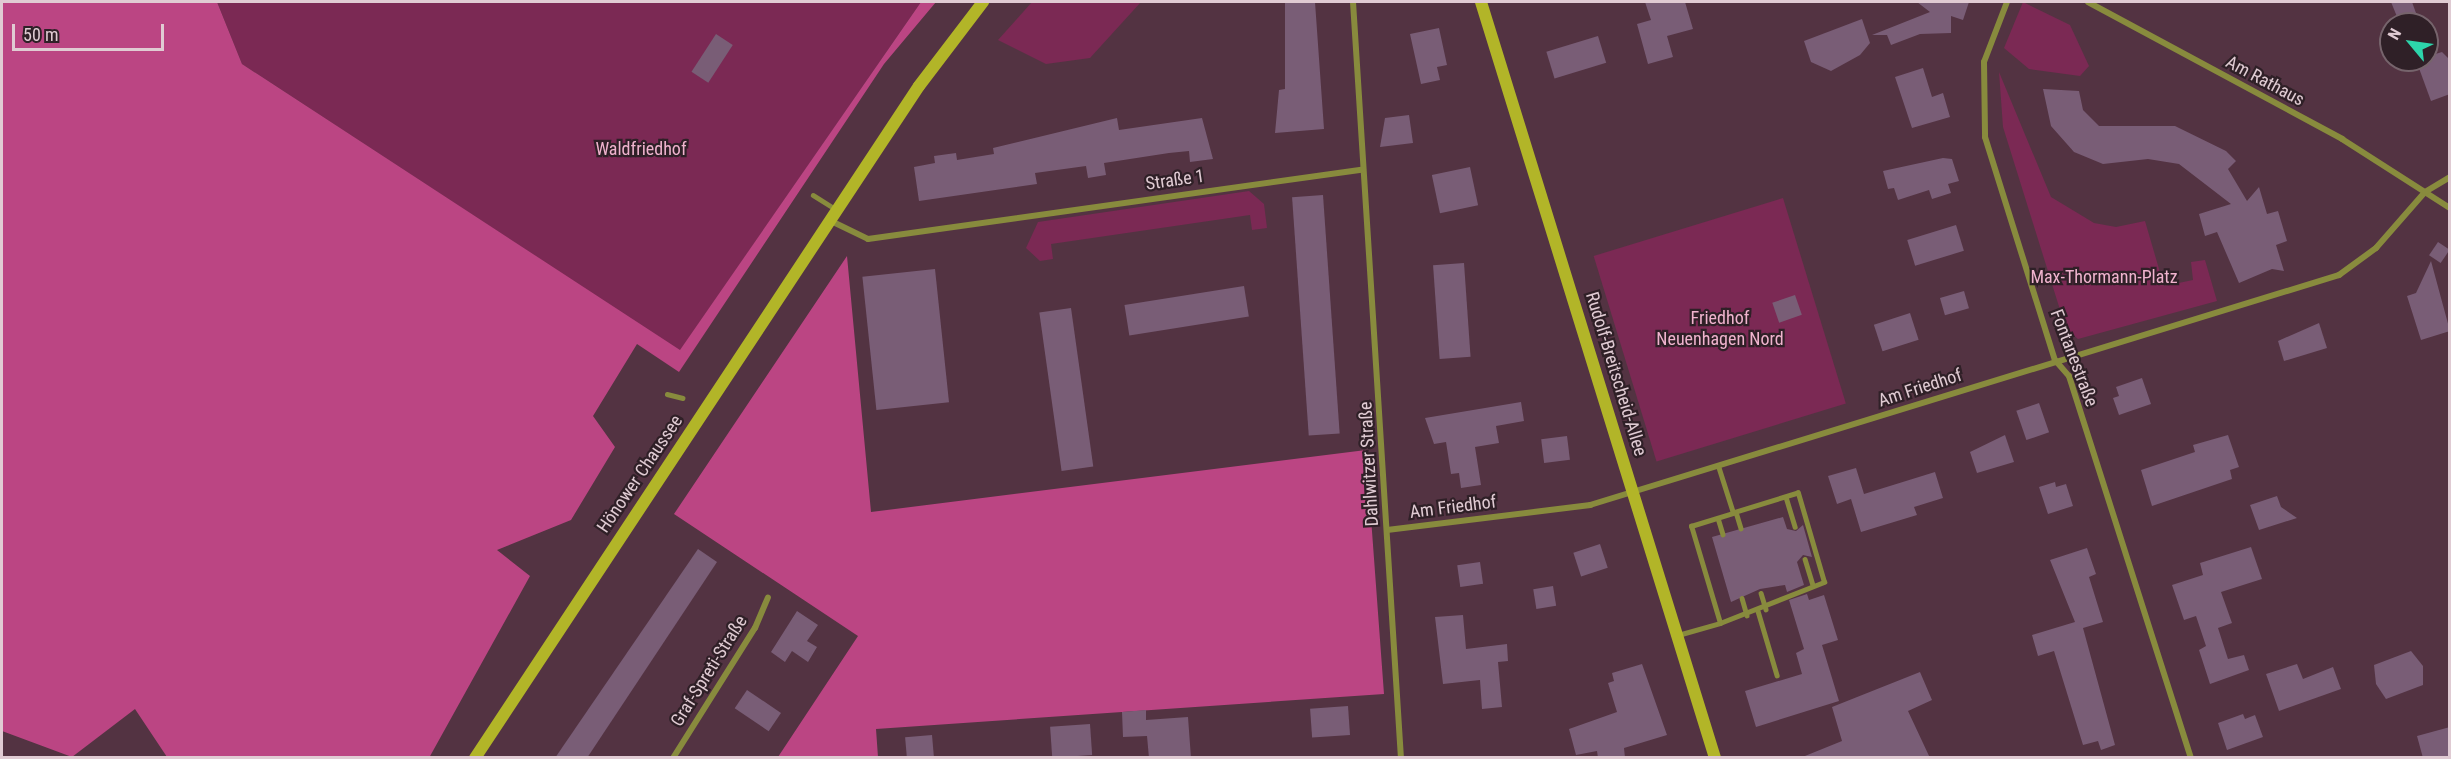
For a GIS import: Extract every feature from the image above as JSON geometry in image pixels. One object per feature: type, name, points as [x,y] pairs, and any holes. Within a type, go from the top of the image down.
[{"type":"main road","name":"Hönower Chaussee","points":[[475,758],[943,50],[983,2]]},
{"type":"main road","name":"Rudolf-Breitscheid-Allee","points":[[1481,2],[1715,758]]},
{"type":"street","points":[[1353,2],[1363,169]]},
{"type":"street","name":"Fontanestraße","points":[[2007,2],[1984,62],[1985,137],[2055,360],[2069,376],[2191,758]]},
{"type":"street","name":"Am Rathaus","points":[[2088,2],[2342,139],[2450,208]]},
{"type":"street","name":"Straße 1","points":[[834,215],[868,239],[1363,169]]},
{"type":"street","name":"Dahlwitzer Straße","points":[[1363,169],[1401,758]]},
{"type":"street","name":"Am Friedhof","points":[[1388,530],[1590,505],[2055,360],[2339,275],[2376,248],[2425,192],[2450,177]]},
{"type":"street","name":"Graf-Spreti-Straße","points":[[673,758],[755,628],[768,598]]},
{"type":"lane","points":[[813,195],[834,215]]},
{"type":"lane","points":[[667,394],[683,398]]},
{"type":"lane","points":[[1718,466],[1741,528]]},
{"type":"lane","points":[[1678,635],[1720,623],[1766,609],[1771,599],[1824,582],[1798,493],[1691,526],[1720,623]]},
{"type":"lane","points":[[1786,497],[1795,527]]},
{"type":"lane","points":[[1718,518],[1723,534]]},
{"type":"lane","points":[[1805,559],[1813,586]]},
{"type":"lane","points":[[1761,593],[1766,609]]},
{"type":"lane","points":[[1742,598],[1747,615]]},
{"type":"lane","points":[[1758,611],[1777,675]]},
{"type":"green space","name":"Waldfriedhof","points":[[217,2],[921,2],[680,351],[242,64]]},
{"type":"green space","points":[[1032,2],[1141,2],[1090,58],[1046,64],[998,40]]},
{"type":"green space","points":[[2023,2],[2070,25],[2089,66],[2080,76],[2029,69],[2004,48]]},
{"type":"green space","name":"Max-Thormann-Platz","points":[[1999,72],[2051,197],[2094,223],[2116,227],[2145,221],[2164,286],[2193,280],[2191,262],[2205,260],[2217,301],[2078,339],[2066,329],[2003,127]]},
{"type":"green space","points":[[1249,191],[1264,204],[1267,228],[1252,230],[1250,215],[1051,244],[1053,259],[1040,261],[1026,248],[1038,222]]},
{"type":"green space","name":"Friedhof Neuenhagen Nord","points":[[1783,198],[1846,404],[1657,461],[1594,256]]},
{"type":"shaded area","points":[[2,2],[217,2],[242,64],[680,350],[921,2],[936,2],[884,64],[679,372],[637,344],[593,416],[615,447],[571,520],[497,550],[530,576],[429,758],[167,757],[135,709],[72,757],[2,731]]},
{"type":"shaded area","points":[[847,256],[871,512],[1366,450],[1384,694],[876,729],[878,757],[778,757],[858,636],[674,514]]},
{"type":"building","points":[[1315,2],[1324,129],[1275,133],[1279,90],[1285,89],[1285,3]]},
{"type":"building","points":[[1645,2],[1685,2],[1693,29],[1667,36],[1673,57],[1648,64],[1637,24],[1651,20]]},
{"type":"building","points":[[1917,2],[1969,2],[1963,20],[1951,16],[1951,33],[1920,34],[1891,45],[1887,35],[1872,35],[1930,12]]},
{"type":"building","points":[[2391,2],[2412,2],[2416,12],[2395,12]]},
{"type":"building","points":[[1862,19],[1870,43],[1860,55],[1831,71],[1811,62],[1804,41]]},
{"type":"building","points":[[1439,28],[1447,65],[1437,67],[1440,80],[1421,84],[1410,34]]},
{"type":"building","points":[[716,34],[733,45],[708,83],[691,72]]},
{"type":"building","points":[[1598,36],[1606,63],[1555,79],[1546,52]]},
{"type":"building","points":[[2442,52],[2450,60],[2450,94],[2431,101],[2420,72],[2439,72],[2439,53]]},
{"type":"building","points":[[1923,68],[1932,97],[1943,93],[1950,117],[1912,128],[1895,77]]},
{"type":"building","points":[[2043,89],[2079,91],[2083,110],[2099,126],[2175,126],[2226,151],[2236,161],[2228,169],[2247,201],[2259,187],[2267,214],[2278,211],[2287,241],[2276,245],[2284,271],[2272,269],[2239,283],[2217,232],[2205,236],[2199,214],[2231,204],[2179,164],[2148,159],[2103,164],[2074,152],[2051,126]]},
{"type":"building","points":[[1409,115],[1413,143],[1380,147],[1385,118]]},
{"type":"building","points":[[1117,118],[1119,130],[1202,118],[1213,159],[1190,162],[1189,151],[1169,153],[1104,163],[1106,175],[1088,178],[1086,166],[1035,173],[1037,184],[919,201],[914,167],[935,163],[934,156],[956,153],[957,160],[994,154],[993,148]]},
{"type":"building","points":[[1943,158],[1952,159],[1959,181],[1948,184],[1951,193],[1932,199],[1929,190],[1898,200],[1894,188],[1888,189],[1883,171]]},
{"type":"building","points":[[1470,167],[1478,205],[1440,213],[1432,175]]},
{"type":"building","points":[[1323,195],[1340,433],[1309,436],[1292,197]]},
{"type":"building","points":[[1956,225],[1964,251],[1915,266],[1907,240]]},
{"type":"building","points":[[2438,242],[2450,250],[2441,263],[2429,255]]},
{"type":"building","points":[[2431,261],[2450,331],[2421,340],[2407,296],[2416,293]]},
{"type":"building","points":[[1464,263],[1471,357],[1440,359],[1433,265]]},
{"type":"building","points":[[935,269],[949,402],[876,410],[862,277]]},
{"type":"building","points":[[1244,286],[1249,317],[1129,336],[1124,305]]},
{"type":"building","points":[[1964,291],[1969,308],[1945,315],[1940,298]]},
{"type":"building","points":[[1795,295],[1802,315],[1779,323],[1772,303]]},
{"type":"building","points":[[1071,308],[1093,466],[1062,471],[1039,312]]},
{"type":"building","points":[[1910,313],[1919,340],[1883,351],[1874,325]]},
{"type":"building","points":[[2319,323],[2327,348],[2284,361],[2278,341]]},
{"type":"building","points":[[2142,378],[2151,404],[2119,415],[2113,398],[2119,396],[2116,387]]},
{"type":"building","points":[[1521,402],[1524,421],[1496,426],[1499,443],[1475,447],[1481,485],[1461,488],[1459,473],[1451,474],[1446,442],[1434,444],[1425,418]]},
{"type":"building","points":[[2039,403],[2049,432],[2026,440],[2016,411]]},
{"type":"building","points":[[2005,435],[2014,462],[1977,473],[1970,452]]},
{"type":"building","points":[[2228,435],[2239,467],[2230,470],[2232,479],[2152,506],[2141,470],[2195,452],[2193,445]]},
{"type":"building","points":[[1567,436],[1570,460],[1544,463],[1541,439]]},
{"type":"building","points":[[1856,468],[1864,494],[1935,472],[1943,498],[1914,507],[1917,515],[1861,532],[1851,499],[1837,504],[1828,476]]},
{"type":"building","points":[[2055,482],[2056,487],[2066,484],[2073,506],[2048,514],[2039,487]]},
{"type":"building","points":[[2277,496],[2281,507],[2297,518],[2259,530],[2250,505]]},
{"type":"building","points":[[1783,517],[1787,529],[1796,531],[1803,525],[1812,557],[1803,555],[1797,562],[1804,585],[1787,592],[1785,585],[1760,589],[1731,602],[1712,537]]},
{"type":"building","points":[[1600,544],[1608,568],[1581,576],[1573,553]]},
{"type":"building","points":[[2251,547],[2262,579],[2221,592],[2232,623],[2218,628],[2228,659],[2244,655],[2249,670],[2210,684],[2199,650],[2206,646],[2196,616],[2184,620],[2172,585],[2203,575],[2200,563]]},
{"type":"building","points":[[2087,548],[2096,574],[2089,577],[2103,622],[2083,628],[2115,745],[2101,750],[2098,741],[2083,745],[2054,651],[2038,656],[2032,635],[2075,622],[2050,560]]},
{"type":"building","points":[[698,549],[717,562],[587,758],[555,758]]},
{"type":"building","points":[[1480,562],[1483,584],[1460,587],[1457,565]]},
{"type":"building","points":[[1553,586],[1556,606],[1536,609],[1533,589]]},
{"type":"building","points":[[1807,594],[1809,600],[1824,595],[1838,640],[1822,645],[1839,701],[1756,727],[1745,691],[1802,674],[1796,653],[1804,649],[1789,600]]},
{"type":"building","points":[[797,611],[818,625],[807,641],[817,647],[808,662],[792,651],[785,662],[771,652]]},
{"type":"building","points":[[1463,615],[1466,649],[1507,644],[1508,661],[1498,662],[1502,707],[1482,709],[1480,680],[1443,684],[1435,617]]},
{"type":"building","points":[[2411,651],[2423,666],[2423,685],[2386,699],[2376,684],[2374,665]]},
{"type":"building","points":[[1642,664],[1667,735],[1624,748],[1625,758],[1598,758],[1597,751],[1576,755],[1569,729],[1617,712],[1608,683],[1614,681],[1612,673]]},
{"type":"building","points":[[2297,664],[2303,679],[2333,667],[2341,689],[2279,711],[2266,674]]},
{"type":"building","points":[[1920,672],[1932,700],[1908,711],[1930,758],[1800,758],[1842,741],[1832,707]]},
{"type":"building","points":[[747,690],[781,713],[769,731],[735,708]]},
{"type":"building","points":[[1348,706],[1350,735],[1312,738],[1310,709]]},
{"type":"building","points":[[1146,710],[1146,720],[1188,717],[1191,758],[1149,758],[1147,736],[1123,737],[1122,712]]},
{"type":"building","points":[[2243,714],[2245,719],[2255,715],[2263,737],[2227,750],[2218,723]]},
{"type":"building","points":[[1090,724],[1092,755],[1052,758],[1050,727]]},
{"type":"building","points":[[2450,727],[2450,758],[2423,758],[2417,736]]},
{"type":"building","points":[[932,735],[934,758],[907,758],[905,737]]}]
